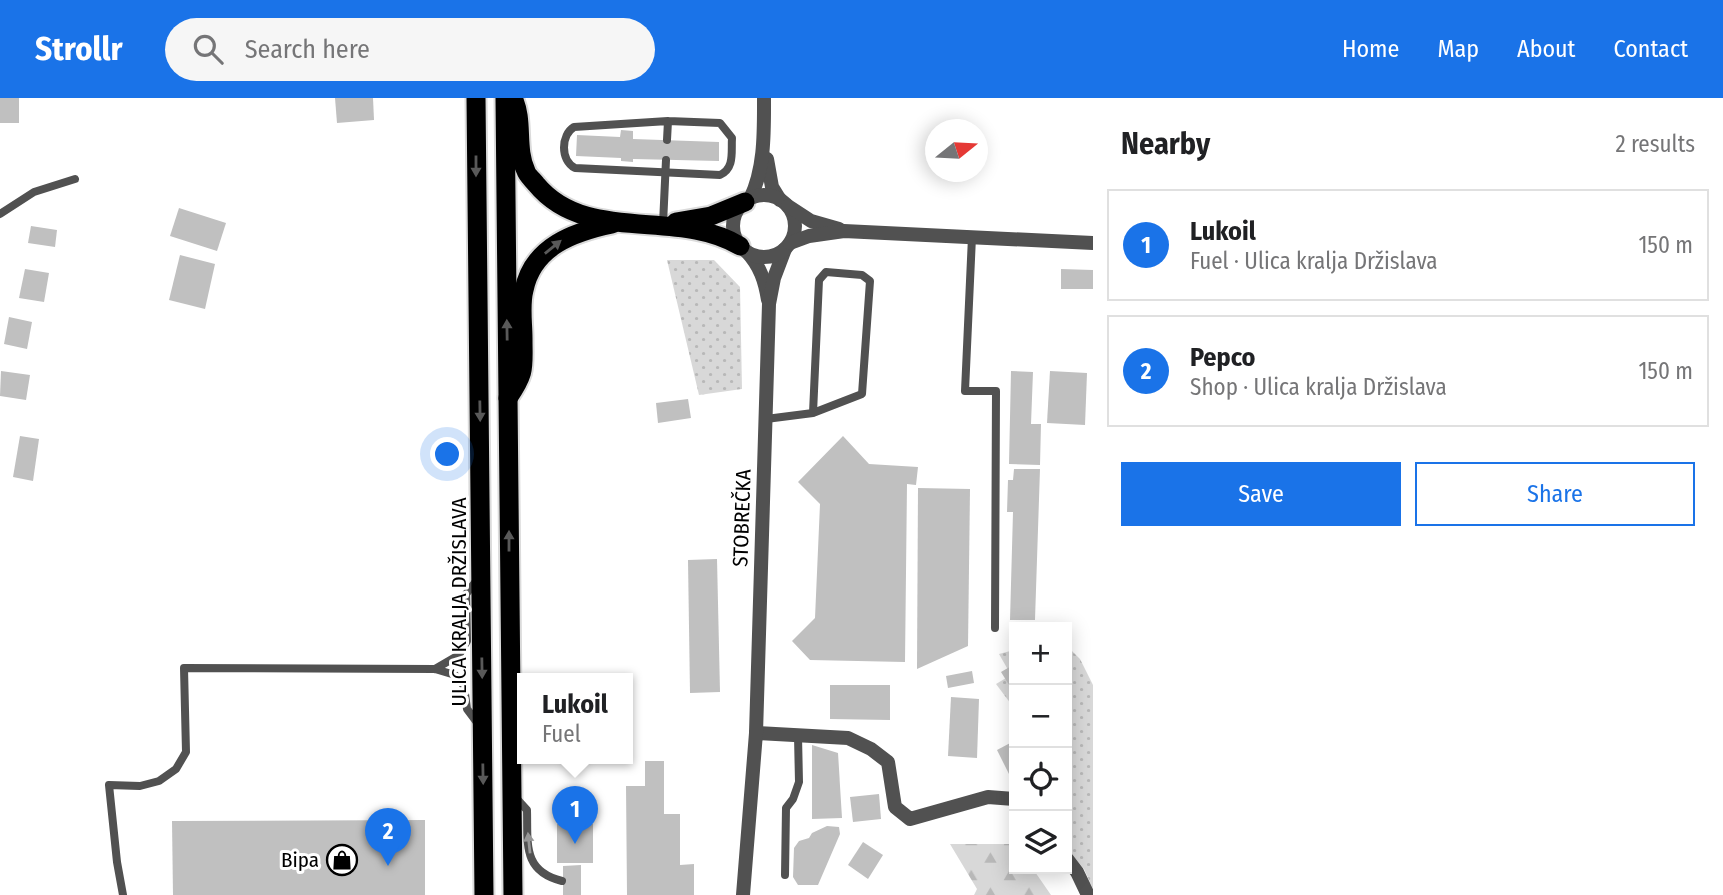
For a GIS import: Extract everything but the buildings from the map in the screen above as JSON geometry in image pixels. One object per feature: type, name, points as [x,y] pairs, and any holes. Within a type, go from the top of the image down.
[{"type":"highway","name":"ULICA KRALJA DRŽISLAVA","points":[[476,98],[484,895]]},
{"type":"highway","points":[[505,98],[513,895]]},
{"type":"highway","points":[[513,98],[519,111],[520,144],[526,172],[543,193],[562,207],[617,223]]},
{"type":"highway","points":[[663,224],[711,216],[748,201]]},
{"type":"highway","points":[[508,398],[523,378],[523,292],[532,267],[546,251],[563,239],[580,231],[617,223],[663,224],[714,233],[744,249]]},
{"type":"street","points":[[764,98],[764,137],[759,175],[748,201],[735,218],[734,228],[744,249],[757,256],[777,255],[788,246],[810,236],[844,231],[1093,243]]},
{"type":"street","points":[[764,137],[772,187],[795,224],[788,246]]},
{"type":"street","points":[[748,201],[770,196],[811,221],[844,231]]},
{"type":"street","name":"STOBREČKA","points":[[743,895],[757,733],[769,304],[774,278],[788,246]]},
{"type":"street","name":"STOBREČKA","points":[[744,249],[756,262],[762,274],[769,304]]},
{"type":"street","points":[[757,733],[848,738],[880,755],[888,761],[895,807],[910,819],[988,797],[1009,799]]},
{"type":"street","points":[[1072,866],[1088,895]]},
{"type":"lane","points":[[667,140],[668,121]]},
{"type":"lane","points":[[668,121],[720,123],[732,138],[731,165],[727,172],[720,175],[666,174],[575,168],[568,164],[564,156],[565,137],[574,127],[668,121]]},
{"type":"lane","points":[[663,224],[666,160]]},
{"type":"lane","points":[[1,216],[34,192],[75,179]]},
{"type":"lane","points":[[971,237],[965,391],[996,391],[995,628]]},
{"type":"lane","points":[[766,419],[813,413],[862,394],[870,281],[862,275],[827,272],[819,280],[813,413]]},
{"type":"lane","points":[[435,669],[459,655],[467,641],[466,594],[481,575]]},
{"type":"lane","points":[[123,895],[109,785],[150,784],[176,769],[186,752],[184,668],[435,669],[455,676],[464,686],[467,709],[482,730]]},
{"type":"lane","points":[[785,875],[786,808],[793,799],[799,782],[798,736]]},
{"type":"lane","points":[[512,794],[527,810],[529,852],[535,865],[546,877],[562,881]]},
{"type":"green space","points":[[667,260],[714,260],[740,287],[742,389],[699,395]]},
{"type":"green space","points":[[1009,651],[1009,672],[999,654]]},
{"type":"green space","points":[[1072,651],[1080,659],[1093,685],[1093,889],[1084,869],[1072,855]]},
{"type":"green space","points":[[1009,676],[1009,701],[996,684]]},
{"type":"green space","points":[[950,844],[1009,844],[1009,874],[1036,874],[1051,895],[974,895],[977,889]]},
{"type":"place","name":"Lukoil","points":[[575,844]]},
{"type":"place","name":"Bipa","points":[[342,860]]},
{"type":"place","name":"Pepco","points":[[388,866]]}]
